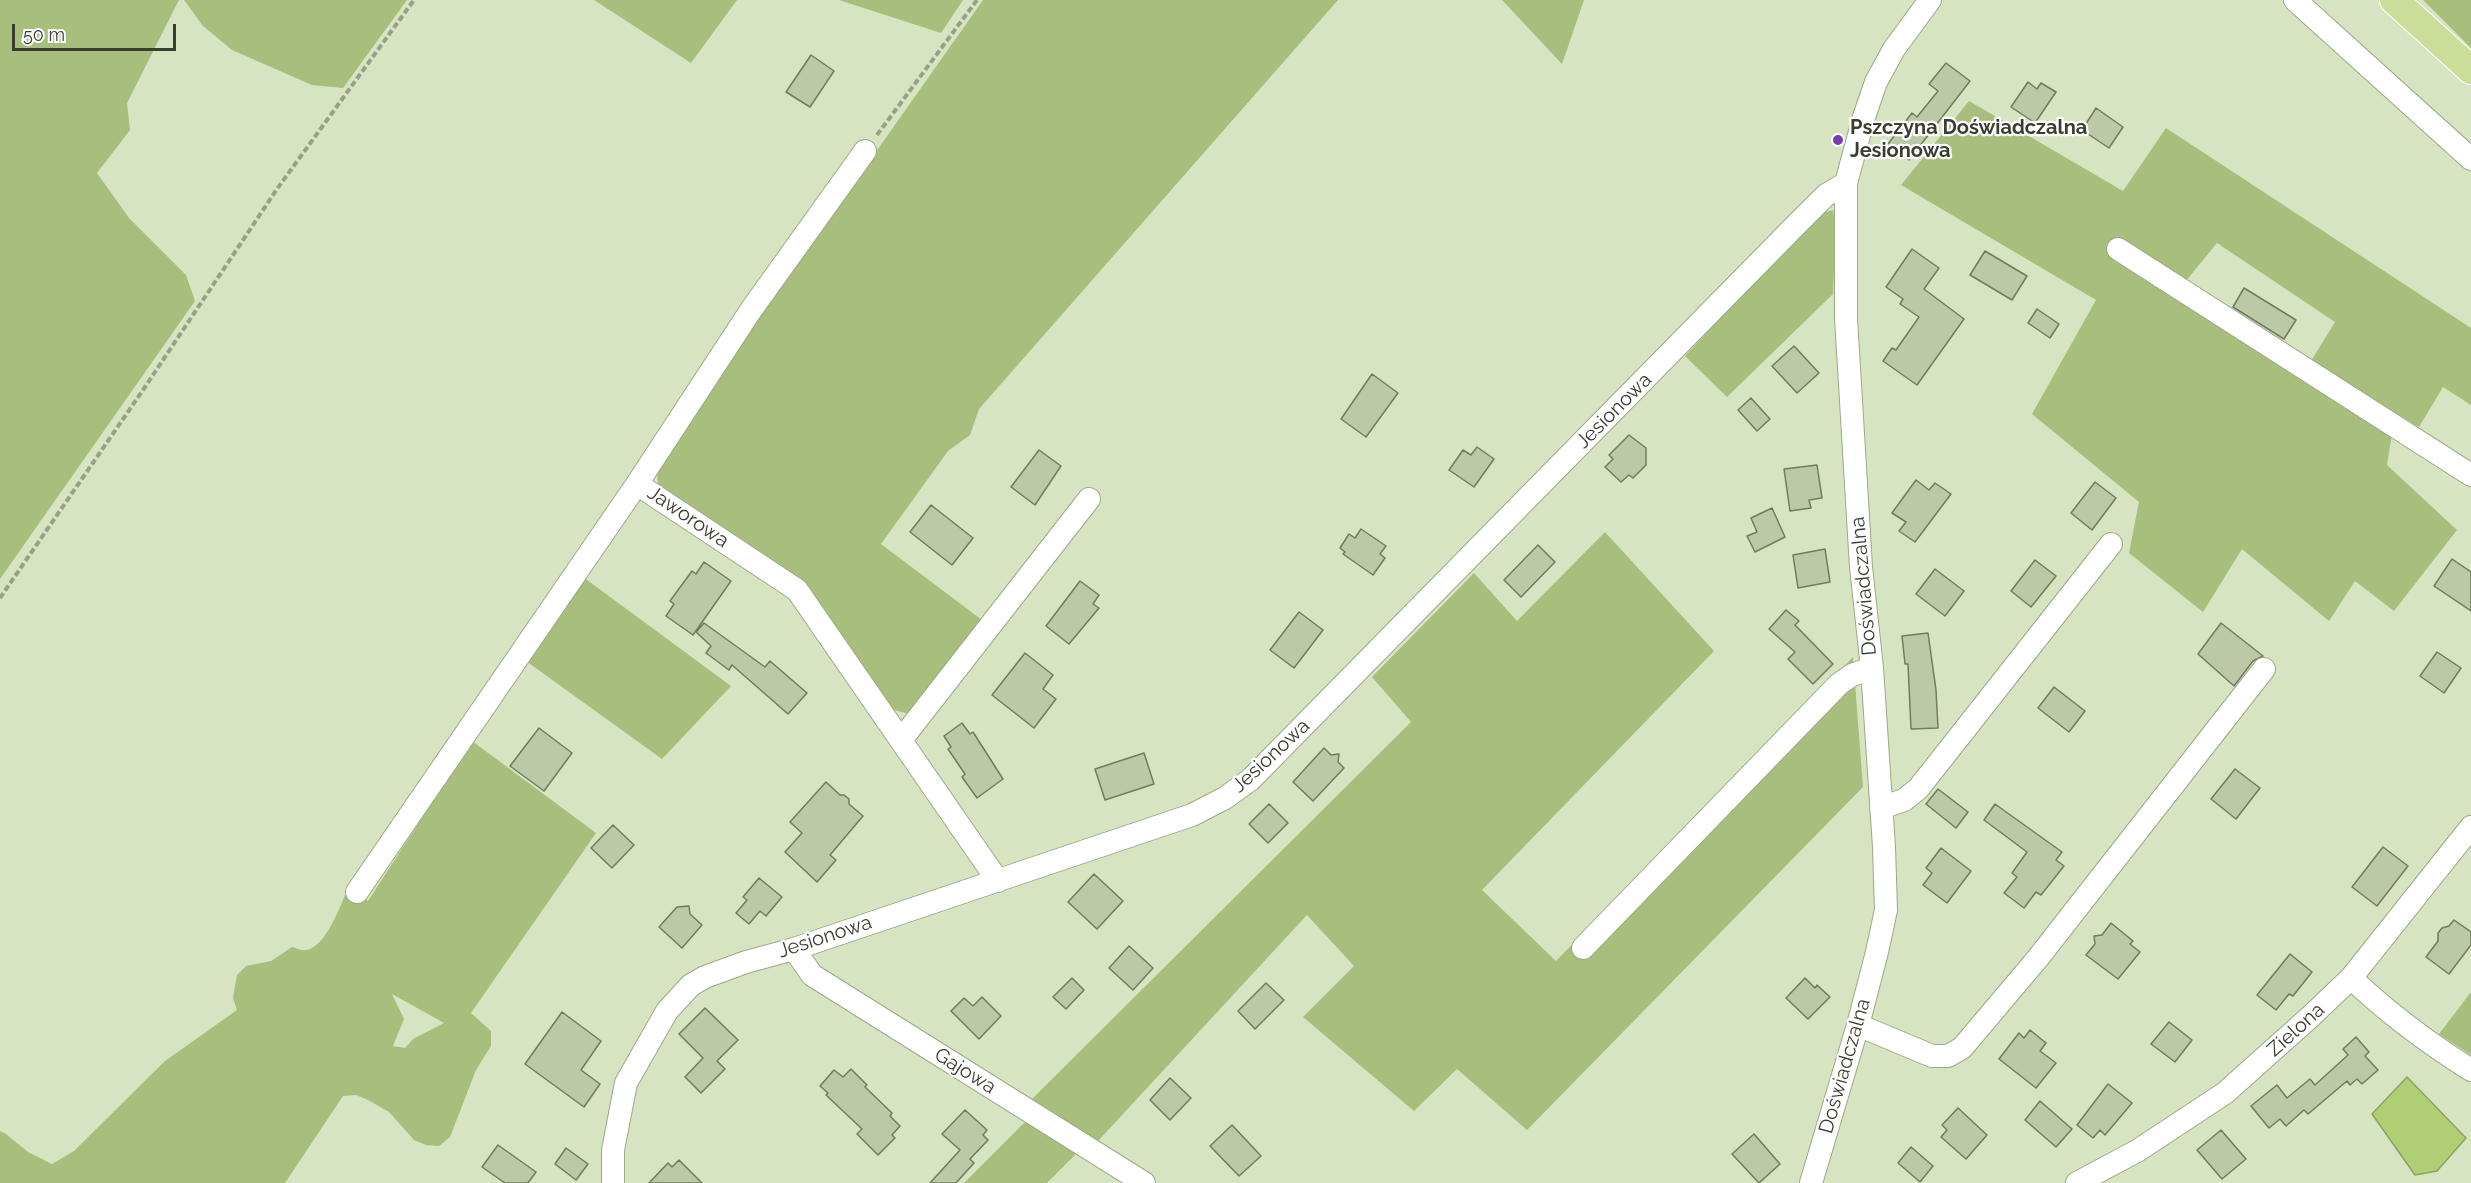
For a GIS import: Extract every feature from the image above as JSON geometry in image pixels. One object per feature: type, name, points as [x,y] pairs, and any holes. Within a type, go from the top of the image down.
[{"type":"main road","points":[[2394,0],[2471,70]]},
{"type":"street","name":"Doświadczalna","points":[[1811,1183],[1858,1025],[1886,910],[1872,668],[1861,567],[1846,318],[1846,183],[1876,82],[1894,49],[1930,0]]},
{"type":"street","points":[[2295,0],[2471,159]]},
{"type":"street","points":[[637,484],[751,310],[865,151]]},
{"type":"street","name":"Jesionowa","points":[[613,1183],[614,1150],[626,1083],[667,1011],[691,985],[705,977],[746,962],[794,949],[1192,815],[1225,798],[1250,780],[1826,195],[1846,183]]},
{"type":"street","points":[[2118,249],[2471,475]]},
{"type":"street","name":"Jaworowa","points":[[357,892],[637,484],[797,590],[998,881]]},
{"type":"street","points":[[901,740],[1089,499]]},
{"type":"street","points":[[1881,808],[1904,800],[1918,789],[2111,544]]},
{"type":"street","points":[[1583,948],[1839,684],[1852,675],[1872,668]]},
{"type":"street","points":[[1858,1025],[1932,1056],[1948,1056],[1962,1048],[2038,958],[2264,669]]},
{"type":"street","name":"Zielona","points":[[2077,1183],[2137,1151],[2225,1093],[2351,978],[2471,827]]},
{"type":"street","name":"Gajowa","points":[[794,949],[812,975],[1144,1183]]},
{"type":"street","points":[[2351,978],[2379,1004],[2415,1032],[2471,1070]]},
{"type":"path","points":[[0,598],[277,189],[414,0]]},
{"type":"path","points":[[865,151],[976,0]]},
{"type":"shaded area","points":[[0,0],[179,0],[127,103],[130,130],[97,173],[129,218],[186,275],[195,301],[0,579]]},
{"type":"shaded area","points":[[184,0],[407,0],[343,88],[312,85],[232,50],[203,26]]},
{"type":"shaded area","points":[[594,0],[737,0],[691,63]]},
{"type":"shaded area","points":[[839,0],[963,0],[941,33]]},
{"type":"shaded area","points":[[983,0],[1338,0],[979,409],[970,435],[948,451],[881,544],[982,620],[910,714],[894,710],[877,692],[804,587],[658,485],[657,468],[677,434]]},
{"type":"shaded area","points":[[1502,0],[1584,0],[1562,64]]},
{"type":"shaded area","points":[[2423,0],[2471,0],[2471,48]]},
{"type":"shaded area","points":[[1969,101],[2123,191],[2166,128],[2471,328],[2471,405],[2443,387],[2419,427],[2311,361],[2335,322],[2217,243],[2180,288],[2392,434],[2387,465],[2457,530],[2394,611],[2355,581],[2329,621],[2242,549],[2203,612],[2129,553],[2139,502],[2032,414],[2096,300],[1901,185]]},
{"type":"shaded area","points":[[1833,210],[1836,227],[1833,294],[1727,397],[1685,356],[1816,215]]},
{"type":"shaded area","points":[[1605,532],[1714,651],[1482,890],[1556,961],[1853,657],[1863,787],[1527,1130],[1457,1069],[1414,1111],[1303,1017],[1354,966],[1307,915],[1098,1141],[1032,1099],[1411,722],[1372,677],[1474,573],[1517,621]]},
{"type":"shaded area","points":[[583,577],[731,686],[662,759],[526,661]]},
{"type":"shaded area","points":[[472,741],[596,833],[471,1013],[491,1031],[491,1046],[476,1070],[450,1137],[439,1146],[426,1145],[414,1140],[389,1112],[368,1100],[356,1095],[343,1096],[285,1183],[0,1183],[0,1131],[28,1152],[52,1164],[74,1151],[165,1061],[237,1010],[233,998],[237,975],[246,966],[271,961],[292,947],[301,950],[313,948],[325,936],[345,895],[357,892],[368,901]],"holes":[[[392,994],[444,1023],[413,1039],[405,1048],[393,1046],[404,1019]]]},
{"type":"shaded area","points":[[2471,992],[2471,1055],[2439,1034]]},
{"type":"shaded area","points":[[2407,1077],[2466,1138],[2437,1171],[2415,1175],[2372,1114]]},
{"type":"shaded area","points":[[1028,1119],[1076,1154],[1047,1183],[964,1183]]},
{"type":"building","points":[[811,55],[834,71],[810,107],[786,92]]},
{"type":"building","points":[[1946,63],[1970,81],[1909,160],[1888,144],[1912,113],[1917,117],[1938,91],[1929,84]]},
{"type":"building","points":[[2028,82],[2037,89],[2041,83],[2056,92],[2035,123],[2011,107]]},
{"type":"building","points":[[2096,108],[2123,127],[2109,148],[2082,130]]},
{"type":"building","points":[[1912,249],[1939,268],[1924,289],[1964,319],[1917,385],[1883,361],[1892,348],[1896,350],[1919,317],[1900,304],[1903,299],[1886,287]]},
{"type":"building","points":[[1985,251],[2027,276],[2012,300],[1970,275]]},
{"type":"building","points":[[2244,288],[2296,320],[2284,339],[2233,307]]},
{"type":"building","points":[[2037,309],[2059,324],[2050,338],[2028,323]]},
{"type":"building","points":[[1794,346],[1819,373],[1797,393],[1772,366]]},
{"type":"building","points":[[1372,374],[1398,393],[1366,437],[1341,419]]},
{"type":"building","points":[[1751,398],[1770,419],[1757,431],[1738,410]]},
{"type":"building","points":[[1629,435],[1646,448],[1646,465],[1633,478],[1629,475],[1621,482],[1605,467],[1613,459],[1609,455]]},
{"type":"building","points":[[1477,447],[1494,459],[1474,487],[1449,470],[1463,450],[1471,455]]},
{"type":"building","points":[[1039,450],[1061,466],[1035,505],[1011,487]]},
{"type":"building","points":[[1817,465],[1822,498],[1809,500],[1811,508],[1790,511],[1784,469]]},
{"type":"building","points":[[1916,480],[1929,490],[1935,483],[1951,494],[1915,542],[1899,531],[1906,522],[1892,513]]},
{"type":"building","points":[[2095,482],[2116,498],[2092,530],[2071,513]]},
{"type":"building","points":[[931,505],[973,538],[952,565],[910,532]]},
{"type":"building","points":[[1772,508],[1785,537],[1755,552],[1747,536],[1757,532],[1751,518]]},
{"type":"building","points":[[1361,529],[1386,546],[1380,554],[1385,558],[1373,575],[1343,554],[1345,552],[1340,548],[1349,534],[1355,538]]},
{"type":"building","points":[[1538,545],[1555,562],[1521,597],[1504,580]]},
{"type":"building","points":[[1825,549],[1830,582],[1798,588],[1793,555]]},
{"type":"building","points":[[2452,559],[2471,572],[2471,611],[2434,586]]},
{"type":"building","points":[[2035,560],[2056,576],[2031,607],[2011,591]]},
{"type":"building","points":[[704,562],[731,581],[693,635],[666,616],[674,604],[670,601],[692,571],[696,574]]},
{"type":"building","points":[[1935,569],[1964,591],[1945,616],[1916,594]]},
{"type":"building","points":[[1080,581],[1099,595],[1093,604],[1099,608],[1069,644],[1046,626]]},
{"type":"building","points":[[1786,610],[1799,621],[1795,625],[1833,664],[1813,684],[1788,659],[1795,652],[1769,629]]},
{"type":"building","points":[[1299,612],[1323,630],[1294,668],[1270,650]]},
{"type":"building","points":[[704,623],[765,667],[770,661],[807,693],[788,714],[732,665],[729,670],[706,653],[711,646],[696,632]]},
{"type":"building","points":[[2221,623],[2263,656],[2253,661],[2234,686],[2198,654]]},
{"type":"building","points":[[1928,633],[1936,690],[1938,728],[1911,729],[1908,664],[1905,664],[1902,636]]},
{"type":"building","points":[[2437,652],[2461,668],[2444,693],[2420,676]]},
{"type":"building","points":[[1025,653],[1053,675],[1043,689],[1056,699],[1034,728],[992,695]]},
{"type":"building","points":[[2054,687],[2085,711],[2069,732],[2038,708]]},
{"type":"building","points":[[962,723],[970,734],[973,732],[1003,779],[977,798],[962,777],[965,774],[948,749],[951,747],[944,736]]},
{"type":"building","points":[[539,728],[572,753],[544,791],[510,766]]},
{"type":"building","points":[[1324,748],[1331,755],[1339,754],[1338,762],[1344,768],[1313,801],[1293,782]]},
{"type":"building","points":[[1144,753],[1154,784],[1105,800],[1095,769]]},
{"type":"building","points":[[2235,769],[2260,788],[2236,819],[2211,799]]},
{"type":"building","points":[[826,782],[840,795],[849,799],[849,804],[863,816],[830,855],[836,860],[817,882],[785,852],[802,833],[790,822]]},
{"type":"building","points":[[1938,789],[1968,812],[1956,828],[1926,804]]},
{"type":"building","points":[[1269,804],[1288,823],[1268,843],[1249,824]]},
{"type":"building","points":[[1995,804],[2062,852],[2056,860],[2064,866],[2041,895],[2036,892],[2024,908],[2004,893],[2017,877],[2012,873],[2027,852],[1984,820]]},
{"type":"building","points":[[613,825],[634,845],[612,868],[591,848]]},
{"type":"building","points":[[2383,847],[2408,866],[2377,906],[2352,887]]},
{"type":"building","points":[[1941,848],[1971,871],[1947,903],[1923,885],[1932,873],[1926,868]]},
{"type":"building","points":[[1094,874],[1123,901],[1097,929],[1068,902]]},
{"type":"building","points":[[759,878],[782,897],[766,916],[760,911],[749,924],[736,913],[747,900],[743,897]]},
{"type":"building","points":[[689,906],[690,914],[702,925],[682,948],[659,927],[677,907]]},
{"type":"building","points":[[2454,920],[2471,932],[2471,945],[2449,974],[2426,957],[2438,941],[2438,933]]},
{"type":"building","points":[[2111,923],[2133,941],[2130,944],[2140,952],[2118,979],[2086,955],[2095,944],[2094,936],[2102,935]]},
{"type":"building","points":[[1129,946],[1153,968],[1133,990],[1109,968]]},
{"type":"building","points":[[2290,954],[2312,972],[2293,996],[2289,994],[2276,1010],[2257,995]]},
{"type":"building","points":[[1072,978],[1084,990],[1066,1009],[1053,997]]},
{"type":"building","points":[[1805,978],[1815,988],[1817,985],[1830,997],[1808,1019],[1786,998]]},
{"type":"building","points":[[1266,983],[1284,1000],[1255,1029],[1238,1011]]},
{"type":"building","points":[[982,997],[1001,1016],[979,1039],[951,1011],[964,998],[973,1006]]},
{"type":"building","points":[[705,1008],[738,1040],[717,1061],[725,1069],[701,1093],[685,1077],[703,1058],[679,1034]]},
{"type":"building","points":[[562,1012],[601,1041],[581,1070],[600,1084],[584,1107],[525,1064]]},
{"type":"building","points":[[2169,1022],[2192,1040],[2175,1062],[2151,1044]]},
{"type":"building","points":[[2030,1030],[2046,1043],[2040,1051],[2056,1063],[2036,1088],[1999,1059],[2019,1033],[2024,1038]]},
{"type":"building","points":[[2356,1037],[2369,1052],[2365,1056],[2378,1070],[2362,1084],[2357,1079],[2350,1085],[2347,1081],[2308,1114],[2304,1110],[2286,1126],[2280,1119],[2269,1128],[2251,1106],[2277,1085],[2287,1098],[2310,1079],[2315,1085],[2348,1055],[2343,1049]]},
{"type":"building","points":[[851,1069],[867,1085],[865,1087],[892,1113],[890,1116],[900,1126],[892,1135],[895,1138],[878,1155],[857,1134],[862,1129],[826,1095],[828,1093],[820,1086],[834,1070],[843,1077]]},
{"type":"building","points":[[1170,1078],[1191,1098],[1170,1120],[1150,1100]]},
{"type":"building","points":[[2108,1084],[2132,1103],[2105,1135],[2100,1130],[2093,1138],[2077,1125]]},
{"type":"building","points":[[2040,1101],[2072,1129],[2056,1147],[2025,1120]]},
{"type":"building","points":[[1958,1108],[1987,1135],[1966,1159],[1941,1137],[1947,1130],[1942,1125]]},
{"type":"building","points":[[965,1110],[987,1130],[983,1135],[988,1140],[970,1159],[974,1163],[956,1183],[930,1183],[960,1150],[942,1134]]},
{"type":"building","points":[[1232,1125],[1261,1156],[1239,1176],[1210,1146]]},
{"type":"building","points":[[2221,1130],[2246,1159],[2222,1179],[2197,1150]]},
{"type":"building","points":[[1754,1134],[1780,1164],[1759,1183],[1732,1154]]},
{"type":"building","points":[[498,1145],[536,1172],[528,1183],[505,1183],[482,1167]]},
{"type":"building","points":[[1911,1147],[1933,1166],[1920,1182],[1898,1163]]},
{"type":"building","points":[[566,1148],[588,1164],[576,1180],[555,1164]]},
{"type":"building","points":[[679,1160],[702,1183],[649,1183],[668,1163],[672,1167]]},
{"type":"place","name":"Pszczyna Doświadczalna Jesionowa","points":[[1838,140]]}]
